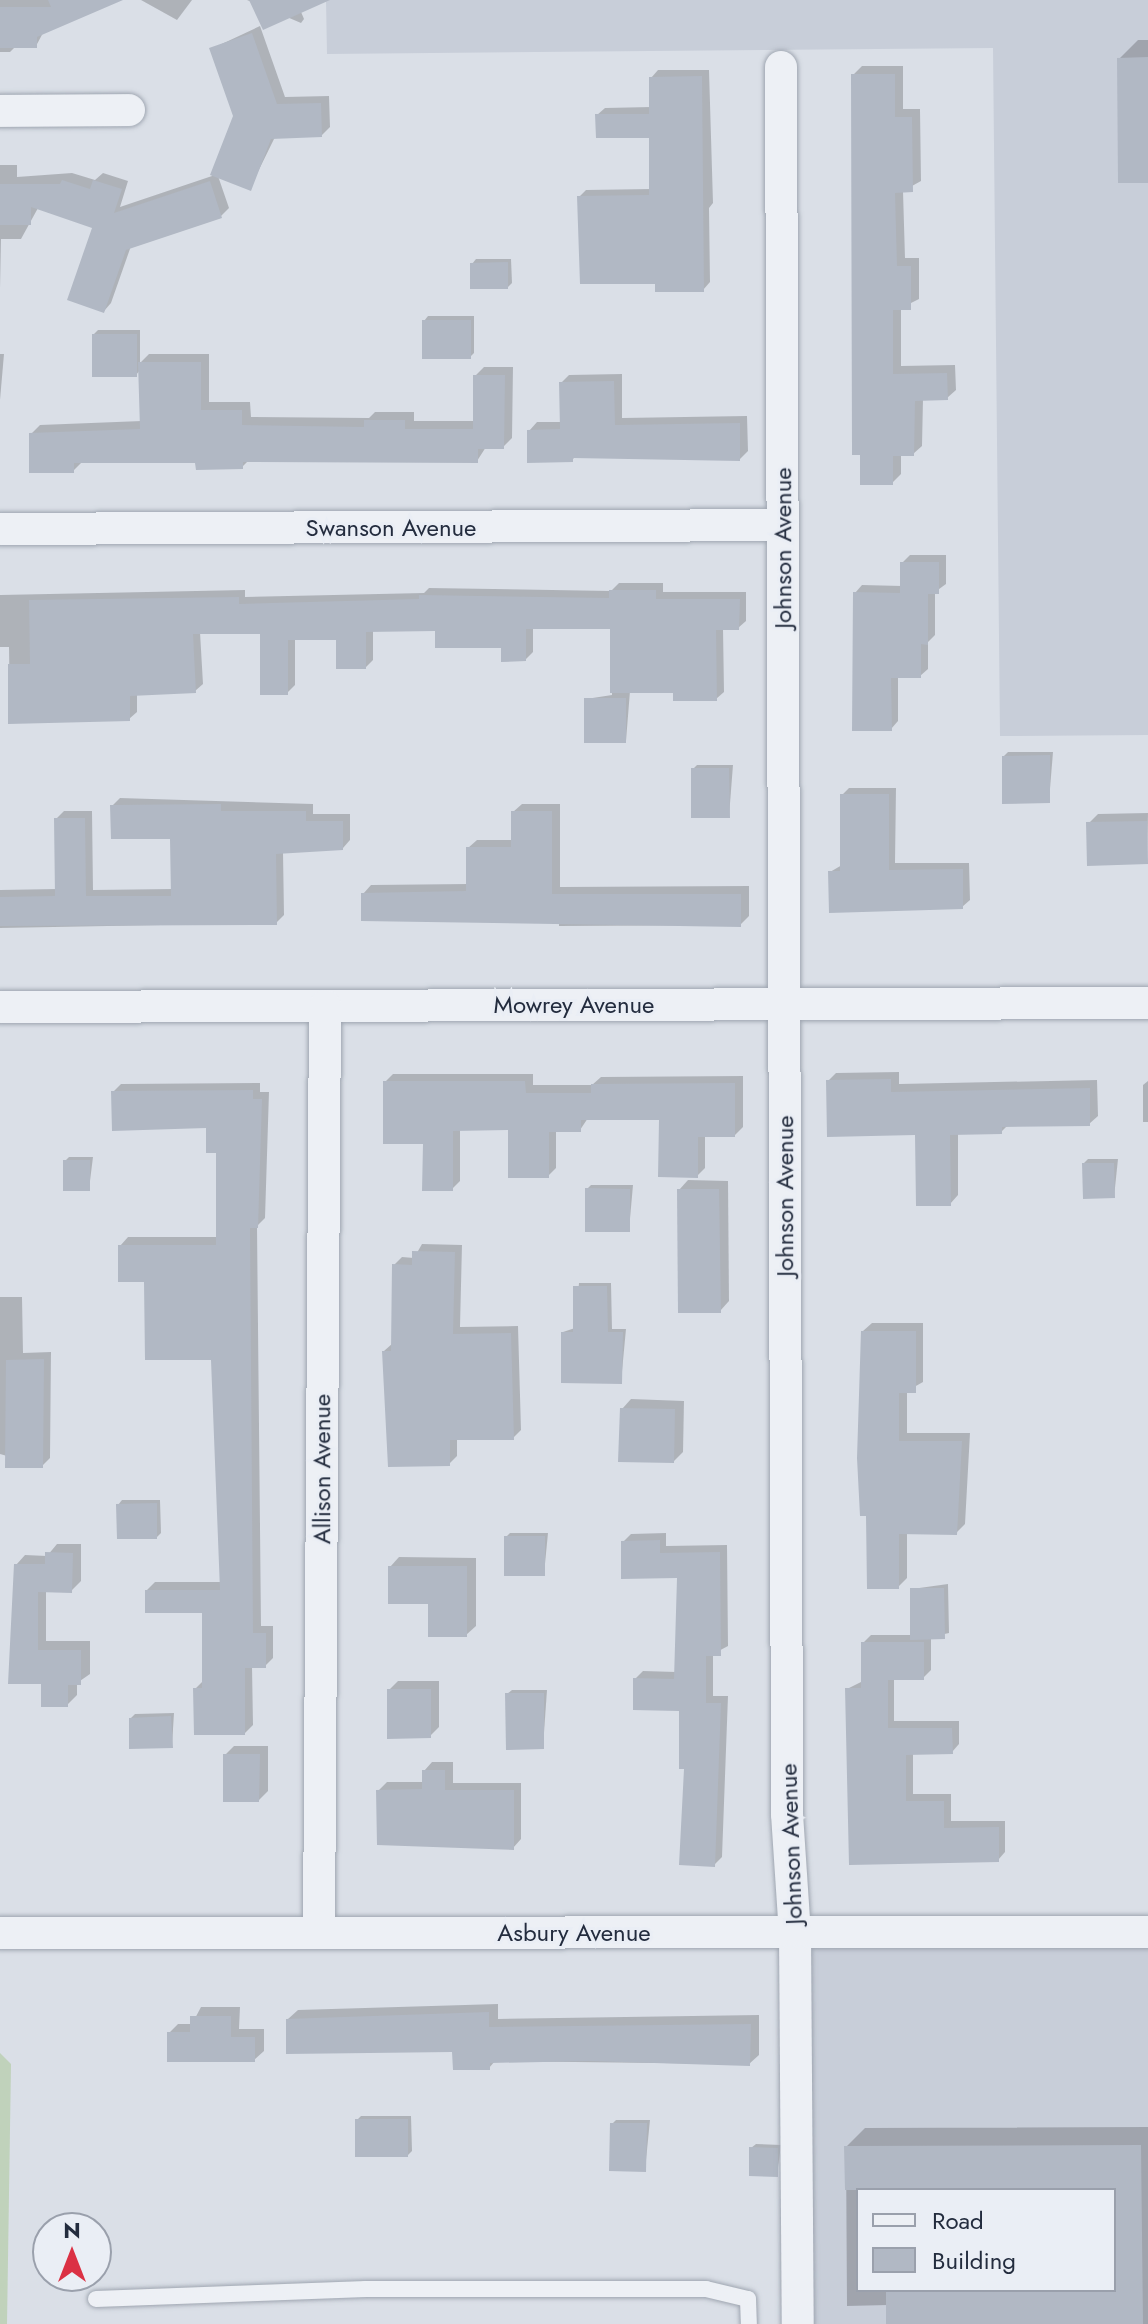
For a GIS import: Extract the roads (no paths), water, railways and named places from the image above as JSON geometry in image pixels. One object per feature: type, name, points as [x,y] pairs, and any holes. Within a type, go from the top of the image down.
[{"type":"street","name":"Johnson Avenue","points":[[781,67],[787,1814],[795,1934],[798,2324]]},
{"type":"street","points":[[0,111],[129,110]]},
{"type":"street","name":"Swanson Avenue","points":[[0,529],[783,525]]},
{"type":"street","name":"Mowrey Avenue","points":[[0,1007],[1148,1003]]},
{"type":"street","name":"Allison Avenue","points":[[319,1932],[325,1006]]},
{"type":"street","name":"Asbury Avenue","points":[[0,1933],[1148,1932]]},
{"type":"lane","points":[[96,2299],[366,2289],[706,2289],[748,2299],[749,2324]]}]
